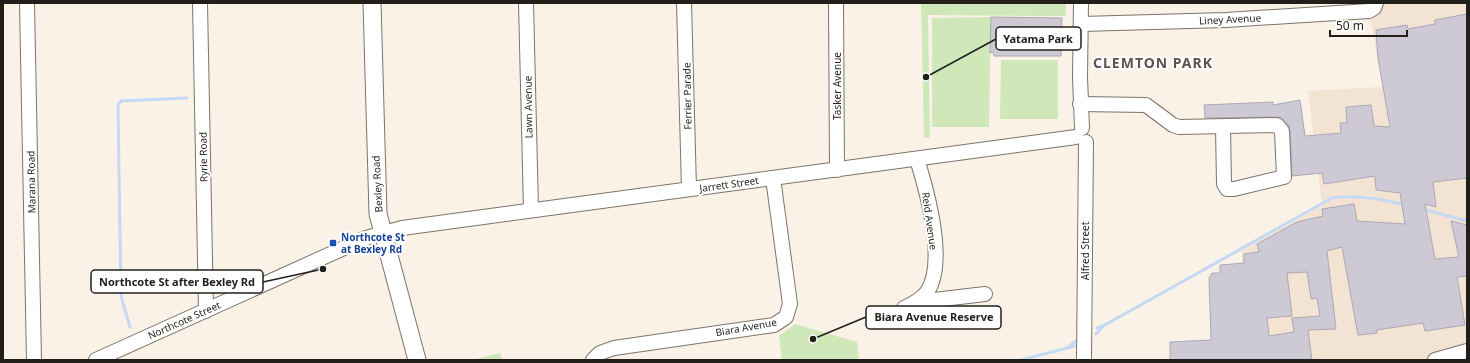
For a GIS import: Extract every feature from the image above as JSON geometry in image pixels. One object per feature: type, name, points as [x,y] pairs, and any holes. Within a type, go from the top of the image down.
[{"type":"main road","name":"Bexley Road","points":[[372,3],[376,191],[378,214],[417,360]]},
{"type":"street","name":"Marana Road","points":[[27,3],[34,360]]},
{"type":"street","name":"Ryrie Road","points":[[200,3],[206,311]]},
{"type":"street","name":"Lawn Avenue","points":[[526,3],[531,210]]},
{"type":"street","name":"Ferrier Parade","points":[[684,3],[689,189]]},
{"type":"street","name":"Tasker Avenue","points":[[836,3],[837,170]]},
{"type":"street","name":"Alfred Street","points":[[1081,3],[1080,104],[1085,327],[1084,355]]},
{"type":"street","name":"Liney Avenue","points":[[1081,24],[1226,20],[1369,11],[1374,8],[1376,3]]},
{"type":"street","points":[[1080,104],[1146,105],[1173,125],[1179,127],[1277,125],[1280,128],[1284,177],[1234,189],[1227,189],[1224,184],[1223,127]]},
{"type":"street","name":"Jarrett Street","points":[[383,233],[421,225],[1081,136]]},
{"type":"street","name":"Reid Avenue","points":[[917,159],[927,193],[936,246],[933,276],[927,291],[910,305],[985,294]]},
{"type":"street","name":"Biara Avenue","points":[[593,360],[600,353],[614,348],[774,324],[786,317],[790,304],[773,178]]},
{"type":"street","name":"Northcote Street","points":[[96,360],[366,238],[383,233]]},
{"type":"street","points":[[1434,360],[1467,351]]},
{"type":"shaded area","points":[[1368,3],[1467,3],[1467,360],[1247,360],[1242,250],[1322,206],[1308,91],[1382,87]]},
{"type":"green space","points":[[921,3],[1066,3],[1066,16],[928,15],[930,137],[924,138]]},
{"type":"green space","points":[[991,17],[989,127],[932,127],[932,18]]},
{"type":"green space","points":[[1001,60],[1058,60],[1058,119],[1000,119]]},
{"type":"green space","points":[[795,324],[857,342],[859,360],[782,360],[779,336]]},
{"type":"green space","points":[[500,353],[502,360],[472,360]]},
{"type":"building","points":[[1467,14],[1467,178],[1433,182],[1436,207],[1425,204],[1435,259],[1459,257],[1451,221],[1467,225],[1467,276],[1457,277],[1465,325],[1425,331],[1423,323],[1377,330],[1377,333],[1358,335],[1342,247],[1327,251],[1336,329],[1308,330],[1312,360],[1170,360],[1170,342],[1211,340],[1209,278],[1212,273],[1220,273],[1220,265],[1244,263],[1244,254],[1259,252],[1257,244],[1297,222],[1323,216],[1322,209],[1354,204],[1357,221],[1405,224],[1400,193],[1376,190],[1375,176],[1324,184],[1322,173],[1292,176],[1290,131],[1289,126],[1281,117],[1205,118],[1204,105],[1273,102],[1273,105],[1300,100],[1305,136],[1341,133],[1340,123],[1347,123],[1346,107],[1371,105],[1374,126],[1390,127],[1378,58],[1376,30],[1407,25],[1408,29],[1435,24],[1435,20]],"holes":[[[1307,272],[1311,299],[1317,298],[1320,316],[1292,318],[1294,332],[1269,336],[1267,318],[1292,316],[1287,273]]]},
{"type":"building","points":[[991,17],[1062,18],[1061,56],[994,56],[993,52],[990,53]]},
{"type":"waterway","points":[[130,327],[121,296],[118,105],[121,101],[187,98]]},
{"type":"waterway","points":[[1096,334],[1103,326],[1332,198],[1369,198],[1405,205]]},
{"type":"waterway","points":[[1422,209],[1467,221]]},
{"type":"waterway","points":[[1097,328],[1103,326]]},
{"type":"waterway","points":[[1068,347],[1076,341]]},
{"type":"waterway","points":[[1021,360],[1075,346]]},
{"type":"place","name":"Yatama Park","points":[[926,77]]},
{"type":"place","name":"Northcote St at Bexley Rd","points":[[333,243]]},
{"type":"place","name":"Northcote St after Bexley Rd","points":[[323,269]]},
{"type":"place","name":"Biara Avenue Reserve","points":[[813,339]]},
{"type":"district","name":"CLEMTON PARK","points":[[1153,62]]}]
